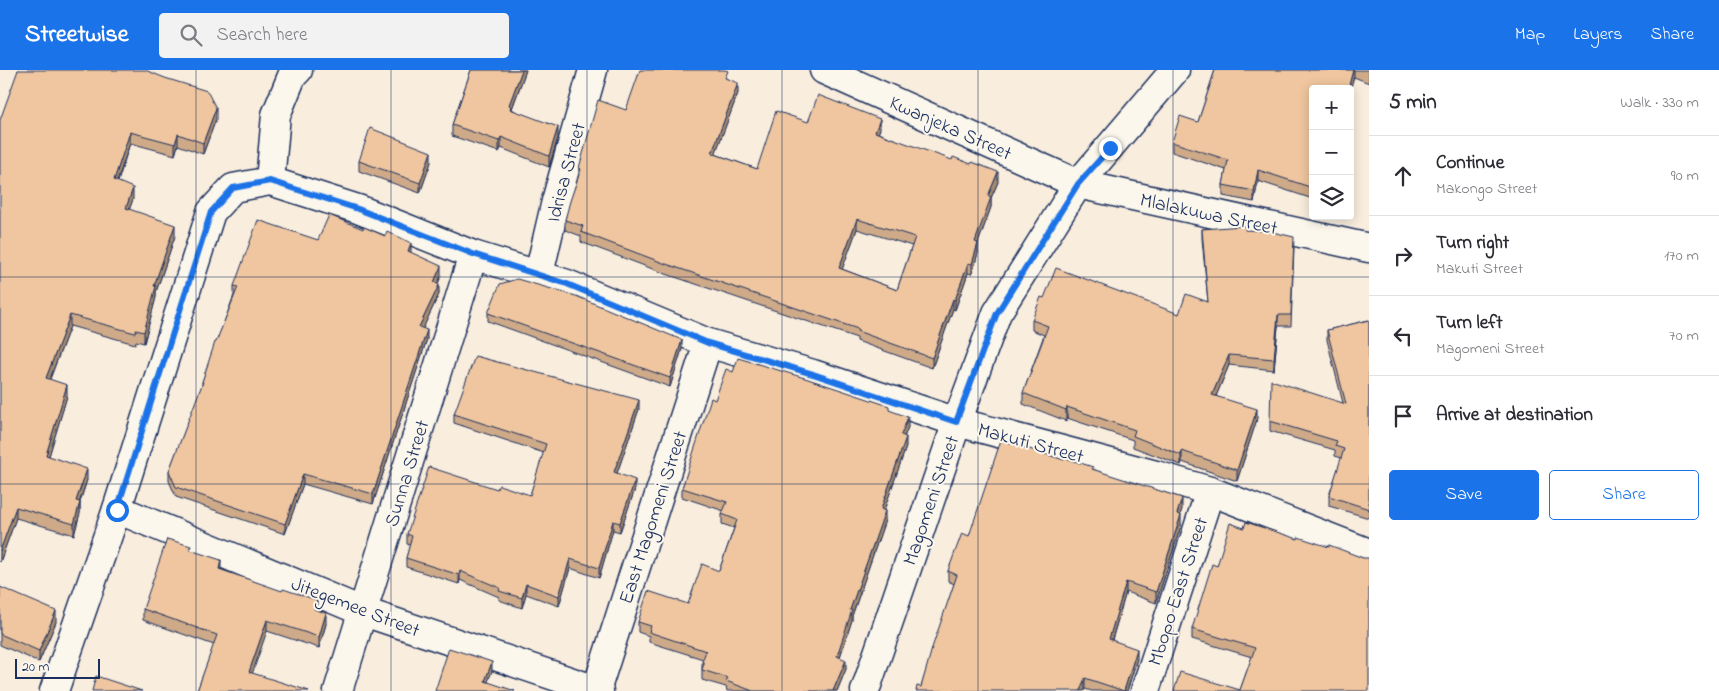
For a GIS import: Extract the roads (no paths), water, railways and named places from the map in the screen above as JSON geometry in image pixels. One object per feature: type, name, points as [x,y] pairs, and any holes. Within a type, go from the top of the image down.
[{"type":"street","points":[[54,691],[117,510],[211,212],[233,188],[270,181],[276,115],[292,76],[298,70]]},
{"type":"street","name":"Idrisa Street","points":[[539,274],[556,201],[593,70]]},
{"type":"street","name":"Kwanjeka Street","points":[[824,70],[1078,184]]},
{"type":"street","name":"Magomeni Street","points":[[865,691],[956,422],[997,313],[1078,184],[1175,70]]},
{"type":"street","name":"Makuti Street","points":[[270,181],[358,209],[473,254],[567,284],[708,343],[813,374],[956,422],[1156,474],[1210,491],[1369,553]]},
{"type":"street","name":"Mlalakuwa Street","points":[[1078,184],[1369,248]]},
{"type":"street","name":"Sunna Street","points":[[338,691],[364,612],[473,254]]},
{"type":"street","name":"East Magomeni Street","points":[[597,691],[708,343]]},
{"type":"street","name":"Mbopo East Street","points":[[1145,691],[1210,491]]},
{"type":"street","name":"Jitegemee Street","points":[[117,510],[364,612],[597,691]]}]
